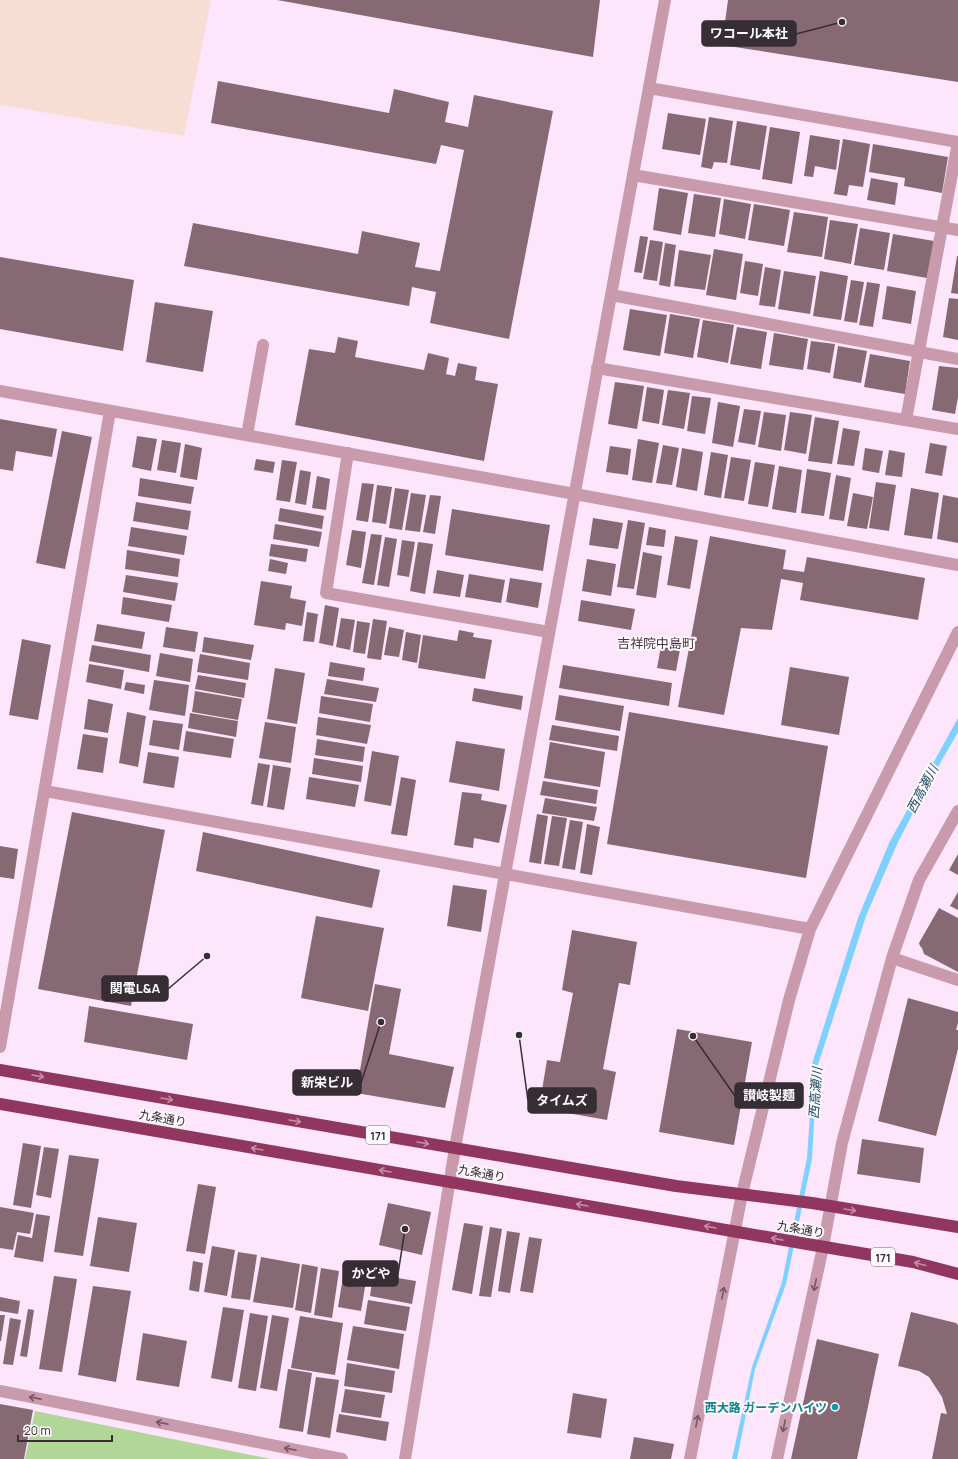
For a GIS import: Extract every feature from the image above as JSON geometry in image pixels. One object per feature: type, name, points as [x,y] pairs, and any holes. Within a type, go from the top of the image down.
[{"type":"highway","name":"九条通り","points":[[0,1070],[676,1186],[812,1203],[958,1228]]},
{"type":"highway","name":"九条通り","points":[[0,1104],[913,1262],[958,1274]]},
{"type":"street","points":[[405,1459],[455,1148],[665,0]]},
{"type":"street","points":[[649,88],[958,142],[906,420]]},
{"type":"street","points":[[633,175],[958,230]]},
{"type":"street","points":[[611,295],[958,359]]},
{"type":"street","points":[[247,435],[263,345]]},
{"type":"street","points":[[598,368],[958,429]]},
{"type":"street","points":[[0,391],[574,494],[958,565]]},
{"type":"street","points":[[0,1047],[110,410]]},
{"type":"street","points":[[348,453],[326,593],[549,632]]},
{"type":"street","points":[[690,1459],[742,1194],[789,1000],[810,929],[958,632]]},
{"type":"street","points":[[45,791],[810,929]]},
{"type":"street","points":[[777,1459],[823,1247],[842,1143],[892,958],[920,880],[958,811]]},
{"type":"street","points":[[892,958],[958,980]]},
{"type":"street","points":[[0,1391],[342,1459]]},
{"type":"shaded area","points":[[0,0],[211,0],[184,136],[0,105]]},
{"type":"green space","points":[[35,1411],[271,1459],[25,1459]]},
{"type":"water","name":"西高瀬川","points":[[958,718],[958,732],[898,842],[866,916],[817,1068],[812,1159],[786,1284],[755,1369],[737,1459],[732,1459],[752,1367],[782,1282],[807,1158],[812,1064],[858,918],[889,843]]},
{"type":"building","points":[[277,0],[600,0],[593,57]]},
{"type":"building","points":[[728,0],[958,0],[958,82],[722,45]]},
{"type":"building","points":[[218,81],[389,113],[394,89],[449,102],[445,122],[468,127],[474,95],[553,111],[509,339],[430,323],[436,292],[412,287],[409,306],[184,266],[193,223],[358,254],[362,231],[420,243],[415,267],[440,271],[464,150],[441,145],[436,164],[211,123]]},
{"type":"building","points":[[668,113],[706,119],[700,155],[662,149]]},
{"type":"building","points":[[709,117],[733,121],[727,163],[714,162],[712,169],[701,167]]},
{"type":"building","points":[[737,121],[767,126],[760,170],[730,165]]},
{"type":"building","points":[[770,127],[800,132],[792,184],[762,179]]},
{"type":"building","points":[[810,135],[840,140],[836,170],[815,166],[813,177],[804,176]]},
{"type":"building","points":[[843,139],[870,144],[863,187],[849,185],[847,196],[834,194]]},
{"type":"building","points":[[873,144],[948,157],[942,193],[904,186],[905,178],[869,172]]},
{"type":"building","points":[[871,178],[898,183],[895,205],[867,200]]},
{"type":"building","points":[[659,188],[688,193],[681,235],[653,230]]},
{"type":"building","points":[[694,194],[721,198],[715,237],[688,233]]},
{"type":"building","points":[[724,199],[751,204],[745,239],[719,234]]},
{"type":"building","points":[[754,204],[790,210],[784,246],[748,240]]},
{"type":"building","points":[[794,212],[828,217],[822,257],[787,252]]},
{"type":"building","points":[[830,220],[858,224],[851,264],[824,259]]},
{"type":"building","points":[[860,228],[890,233],[884,270],[854,265]]},
{"type":"building","points":[[893,234],[934,241],[927,278],[887,271]]},
{"type":"building","points":[[640,236],[648,237],[642,273],[634,272]]},
{"type":"building","points":[[650,240],[663,242],[657,281],[643,279]]},
{"type":"building","points":[[665,243],[676,245],[670,287],[659,285]]},
{"type":"building","points":[[714,249],[743,254],[736,300],[706,295]]},
{"type":"building","points":[[679,250],[711,255],[705,290],[674,286]]},
{"type":"building","points":[[958,256],[958,294],[951,293]]},
{"type":"building","points":[[0,257],[134,280],[123,351],[0,329]]},
{"type":"building","points":[[745,261],[763,264],[758,296],[740,293]]},
{"type":"building","points":[[765,267],[781,270],[775,307],[759,305]]},
{"type":"building","points":[[784,271],[816,276],[810,314],[778,309]]},
{"type":"building","points":[[820,271],[848,276],[841,320],[813,316]]},
{"type":"building","points":[[851,280],[864,282],[857,323],[844,321]]},
{"type":"building","points":[[867,282],[880,284],[873,327],[859,325]]},
{"type":"building","points":[[887,286],[916,291],[911,324],[882,319]]},
{"type":"building","points":[[949,298],[958,299],[958,340],[943,337]]},
{"type":"building","points":[[155,302],[213,311],[203,372],[146,362]]},
{"type":"building","points":[[630,309],[667,315],[660,356],[623,350]]},
{"type":"building","points":[[670,314],[700,319],[693,358],[664,353]]},
{"type":"building","points":[[703,320],[734,325],[728,363],[697,357]]},
{"type":"building","points":[[737,327],[767,332],[761,369],[730,364]]},
{"type":"building","points":[[774,333],[808,339],[803,370],[769,365]]},
{"type":"building","points":[[338,337],[358,341],[355,357],[424,370],[428,353],[449,358],[446,374],[455,376],[458,363],[477,367],[475,380],[498,384],[484,461],[295,425],[309,349],[335,353]]},
{"type":"building","points":[[811,341],[835,344],[830,373],[807,369]]},
{"type":"building","points":[[838,346],[867,351],[861,383],[833,378]]},
{"type":"building","points":[[870,354],[910,361],[905,394],[864,387]]},
{"type":"building","points":[[939,366],[958,368],[958,397],[955,414],[932,410]]},
{"type":"building","points":[[615,382],[644,386],[637,429],[608,424]]},
{"type":"building","points":[[647,387],[664,390],[659,424],[642,421]]},
{"type":"building","points":[[668,390],[690,393],[684,429],[662,425]]},
{"type":"building","points":[[692,396],[711,398],[705,434],[687,431]]},
{"type":"building","points":[[718,402],[740,406],[733,447],[712,443]]},
{"type":"building","points":[[744,409],[761,411],[755,445],[738,442]]},
{"type":"building","points":[[764,412],[786,415],[781,451],[758,447]]},
{"type":"building","points":[[790,412],[812,415],[806,454],[784,450]]},
{"type":"building","points":[[815,417],[839,421],[832,464],[808,461]]},
{"type":"building","points":[[0,419],[57,429],[52,457],[16,451],[13,471],[0,469]]},
{"type":"building","points":[[843,428],[860,431],[854,466],[837,464]]},
{"type":"building","points":[[62,431],[92,437],[65,569],[36,563]]},
{"type":"building","points":[[137,436],[157,439],[151,471],[132,467]]},
{"type":"building","points":[[638,439],[659,443],[652,483],[632,480]]},
{"type":"building","points":[[162,440],[181,443],[176,473],[157,470]]},
{"type":"building","points":[[930,443],[947,446],[942,476],[925,473]]},
{"type":"building","points":[[185,444],[202,448],[197,480],[180,477]]},
{"type":"building","points":[[663,445],[679,448],[672,485],[656,483]]},
{"type":"building","points":[[610,446],[631,449],[628,475],[606,472]]},
{"type":"building","points":[[682,448],[703,452],[697,491],[676,487]]},
{"type":"building","points":[[865,448],[883,451],[879,473],[862,470]]},
{"type":"building","points":[[889,450],[905,453],[902,477],[885,475]]},
{"type":"building","points":[[711,452],[728,455],[721,498],[704,495]]},
{"type":"building","points":[[731,457],[751,460],[744,501],[724,498]]},
{"type":"building","points":[[256,459],[275,462],[273,473],[254,470]]},
{"type":"building","points":[[282,460],[297,462],[290,502],[276,500]]},
{"type":"building","points":[[755,462],[775,465],[768,507],[748,504]]},
{"type":"building","points":[[779,466],[802,470],[796,513],[772,509]]},
{"type":"building","points":[[807,469],[831,473],[824,516],[801,513]]},
{"type":"building","points":[[300,470],[311,472],[306,505],[295,503]]},
{"type":"building","points":[[836,475],[851,478],[844,521],[829,519]]},
{"type":"building","points":[[317,476],[330,479],[326,510],[312,508]]},
{"type":"building","points":[[140,478],[194,487],[191,504],[138,496]]},
{"type":"building","points":[[876,482],[896,485],[889,531],[869,528]]},
{"type":"building","points":[[362,483],[374,484],[368,522],[356,520]]},
{"type":"building","points":[[377,485],[392,487],[386,524],[372,522]]},
{"type":"building","points":[[395,488],[409,490],[402,530],[389,528]]},
{"type":"building","points":[[911,488],[939,493],[932,539],[904,535]]},
{"type":"building","points":[[411,493],[426,495],[420,532],[405,530]]},
{"type":"building","points":[[853,493],[873,497],[867,529],[847,526]]},
{"type":"building","points":[[430,495],[441,496],[435,534],[423,532]]},
{"type":"building","points":[[943,495],[958,498],[958,543],[937,539]]},
{"type":"building","points":[[136,502],[191,511],[188,530],[133,521]]},
{"type":"building","points":[[280,508],[324,516],[322,529],[278,521]]},
{"type":"building","points":[[452,509],[550,525],[543,571],[445,555]]},
{"type":"building","points":[[593,518],[623,523],[618,549],[589,545]]},
{"type":"building","points":[[628,520],[645,523],[634,589],[617,587]]},
{"type":"building","points":[[275,524],[322,532],[319,547],[273,539]]},
{"type":"building","points":[[131,527],[187,536],[184,555],[128,546]]},
{"type":"building","points":[[649,527],[666,530],[664,547],[646,545]]},
{"type":"building","points":[[352,530],[366,532],[361,568],[346,565]]},
{"type":"building","points":[[371,534],[382,535],[374,585],[362,583]]},
{"type":"building","points":[[675,536],[698,540],[690,589],[667,585]]},
{"type":"building","points":[[710,536],[786,550],[783,569],[804,572],[807,557],[925,578],[918,620],[800,600],[803,583],[781,579],[772,630],[741,628],[724,715],[678,707]]},
{"type":"building","points":[[385,537],[397,539],[389,587],[377,585]]},
{"type":"building","points":[[402,540],[415,542],[409,577],[397,575]]},
{"type":"building","points":[[418,542],[433,544],[425,594],[410,591]]},
{"type":"building","points":[[271,544],[308,549],[306,562],[269,556]]},
{"type":"building","points":[[127,550],[180,559],[178,577],[125,569]]},
{"type":"building","points":[[643,552],[662,556],[656,598],[636,595]]},
{"type":"building","points":[[270,559],[288,563],[286,574],[268,571]]},
{"type":"building","points":[[587,559],[616,564],[611,596],[582,591]]},
{"type":"building","points":[[437,570],[464,575],[460,597],[433,593]]},
{"type":"building","points":[[469,574],[505,580],[501,603],[465,597]]},
{"type":"building","points":[[126,575],[178,583],[175,601],[123,592]]},
{"type":"building","points":[[510,578],[542,583],[538,608],[506,602]]},
{"type":"building","points":[[261,581],[292,586],[290,598],[306,601],[302,626],[286,623],[285,630],[254,625]]},
{"type":"building","points":[[123,597],[172,605],[169,622],[121,614]]},
{"type":"building","points":[[581,600],[635,609],[631,630],[578,621]]},
{"type":"building","points":[[325,605],[339,608],[333,646],[319,643]]},
{"type":"building","points":[[307,612],[318,614],[314,642],[303,641]]},
{"type":"building","points":[[341,618],[355,620],[350,650],[336,647]]},
{"type":"building","points":[[373,619],[387,621],[381,660],[367,658]]},
{"type":"building","points":[[357,621],[370,623],[365,654],[353,652]]},
{"type":"building","points":[[97,624],[145,632],[142,649],[94,641]]},
{"type":"building","points":[[166,627],[198,632],[195,652],[163,647]]},
{"type":"building","points":[[389,627],[404,630],[399,657],[384,655]]},
{"type":"building","points":[[459,630],[474,633],[473,637],[492,640],[485,679],[418,668],[423,635],[457,641]]},
{"type":"building","points":[[406,632],[421,635],[417,663],[402,660]]},
{"type":"building","points":[[204,637],[254,645],[251,660],[202,652]]},
{"type":"building","points":[[22,639],[51,645],[38,720],[9,715]]},
{"type":"building","points":[[662,641],[681,644],[676,671],[657,668]]},
{"type":"building","points":[[92,645],[151,655],[149,672],[89,661]]},
{"type":"building","points":[[160,653],[193,659],[190,682],[156,676]]},
{"type":"building","points":[[200,654],[250,663],[248,680],[197,672]]},
{"type":"building","points":[[330,662],[365,668],[363,681],[328,676]]},
{"type":"building","points":[[89,664],[124,670],[121,689],[86,682]]},
{"type":"building","points":[[563,665],[672,683],[669,706],[559,688]]},
{"type":"building","points":[[790,667],[849,677],[839,735],[781,725]]},
{"type":"building","points":[[275,668],[305,673],[297,724],[267,719]]},
{"type":"building","points":[[198,675],[246,683],[244,698],[195,689]]},
{"type":"building","points":[[327,679],[379,688],[376,702],[324,694]]},
{"type":"building","points":[[154,680],[189,685],[185,716],[149,710]]},
{"type":"building","points":[[126,682],[145,685],[144,694],[124,690]]},
{"type":"building","points":[[474,688],[523,696],[521,710],[472,701]]},
{"type":"building","points":[[195,691],[242,699],[238,720],[192,712]]},
{"type":"building","points":[[559,695],[624,706],[620,731],[555,720]]},
{"type":"building","points":[[321,696],[373,704],[370,722],[319,713]]},
{"type":"building","points":[[88,699],[113,704],[108,733],[84,729]]},
{"type":"building","points":[[127,712],[146,716],[138,767],[119,763]]},
{"type":"building","points":[[629,712],[828,746],[806,878],[607,844]]},
{"type":"building","points":[[190,713],[238,721],[236,737],[188,728]]},
{"type":"building","points":[[318,717],[371,725],[367,744],[316,735]]},
{"type":"building","points":[[153,720],[183,724],[179,750],[149,745]]},
{"type":"building","points":[[265,722],[296,727],[291,763],[259,758]]},
{"type":"building","points":[[552,725],[619,736],[617,751],[549,740]]},
{"type":"building","points":[[186,731],[234,739],[231,758],[183,751]]},
{"type":"building","points":[[83,734],[108,738],[103,773],[77,769]]},
{"type":"building","points":[[317,739],[365,747],[363,762],[315,755]]},
{"type":"building","points":[[456,741],[505,749],[499,791],[449,782]]},
{"type":"building","points":[[550,742],[605,752],[600,787],[544,778]]},
{"type":"building","points":[[372,751],[399,756],[391,806],[364,801]]},
{"type":"building","points":[[148,752],[179,757],[174,788],[143,783]]},
{"type":"building","points":[[314,758],[363,766],[361,782],[312,774]]},
{"type":"building","points":[[258,763],[270,765],[263,806],[251,804]]},
{"type":"building","points":[[273,765],[291,768],[284,810],[267,807]]},
{"type":"building","points":[[309,777],[359,785],[355,807],[306,799]]},
{"type":"building","points":[[401,777],[416,780],[407,836],[391,834]]},
{"type":"building","points":[[543,781],[598,790],[596,804],[540,795]]},
{"type":"building","points":[[462,792],[482,794],[481,800],[507,805],[499,843],[474,838],[473,848],[454,845]]},
{"type":"building","points":[[545,798],[597,807],[594,821],[542,813]]},
{"type":"building","points":[[72,812],[165,830],[131,1006],[38,989]]},
{"type":"building","points":[[537,814],[548,816],[541,864],[529,862]]},
{"type":"building","points":[[552,816],[567,818],[559,866],[544,864]]},
{"type":"building","points":[[570,820],[583,822],[575,870],[562,868]]},
{"type":"building","points":[[587,824],[600,827],[592,875],[580,873]]},
{"type":"building","points":[[203,832],[380,870],[372,908],[196,871]]},
{"type":"building","points":[[0,846],[18,849],[14,879],[0,877]]},
{"type":"building","points":[[958,854],[958,875],[949,870]]},
{"type":"building","points":[[453,885],[487,890],[481,932],[447,926]]},
{"type":"building","points":[[958,892],[958,910],[950,906]]},
{"type":"building","points":[[939,908],[958,918],[958,972],[924,954],[919,943]]},
{"type":"building","points":[[316,916],[384,928],[368,1011],[301,998]]},
{"type":"building","points":[[572,930],[637,942],[630,985],[619,983],[603,1069],[616,1072],[607,1120],[539,1108],[547,1060],[560,1062],[573,993],[562,990]]},
{"type":"building","points":[[375,984],[401,989],[389,1054],[454,1067],[445,1108],[356,1093]]},
{"type":"building","points":[[908,998],[958,1012],[958,1023],[956,1030],[958,1030],[958,1049],[936,1136],[878,1121]]},
{"type":"building","points":[[89,1006],[193,1024],[187,1060],[84,1042]]},
{"type":"building","points":[[677,1029],[752,1042],[734,1145],[659,1132]]},
{"type":"building","points":[[862,1139],[924,1148],[920,1183],[857,1174]]},
{"type":"building","points":[[23,1143],[41,1146],[31,1208],[13,1205]]},
{"type":"building","points":[[44,1147],[59,1149],[51,1198],[36,1195]]},
{"type":"building","points":[[69,1155],[99,1159],[83,1256],[54,1252]]},
{"type":"building","points":[[198,1184],[216,1187],[205,1254],[186,1251]]},
{"type":"building","points":[[388,1203],[431,1212],[422,1255],[379,1245]]},
{"type":"building","points":[[0,1207],[34,1213],[30,1234],[17,1232],[13,1250],[0,1248]]},
{"type":"building","points":[[36,1214],[50,1216],[43,1262],[14,1257],[18,1235],[32,1238]]},
{"type":"building","points":[[98,1217],[137,1223],[129,1272],[90,1266]]},
{"type":"building","points":[[464,1223],[483,1226],[472,1294],[452,1290]]},
{"type":"building","points":[[490,1227],[502,1229],[491,1297],[479,1296]]},
{"type":"building","points":[[507,1231],[520,1233],[510,1293],[498,1291]]},
{"type":"building","points":[[529,1237],[542,1239],[533,1293],[520,1291]]},
{"type":"building","points":[[212,1246],[235,1250],[227,1296],[204,1292]]},
{"type":"building","points":[[238,1252],[257,1255],[250,1300],[231,1298]]},
{"type":"building","points":[[261,1257],[300,1264],[293,1308],[253,1302]]},
{"type":"building","points":[[193,1261],[203,1263],[199,1292],[189,1290]]},
{"type":"building","points":[[302,1264],[318,1267],[311,1313],[295,1310]]},
{"type":"building","points":[[321,1268],[339,1271],[332,1318],[314,1315]]},
{"type":"building","points":[[344,1271],[367,1275],[361,1311],[338,1307]]},
{"type":"building","points":[[373,1274],[416,1281],[412,1304],[370,1296]]},
{"type":"building","points":[[54,1276],[77,1279],[62,1372],[39,1369]]},
{"type":"building","points":[[93,1286],[131,1291],[116,1382],[78,1375]]},
{"type":"building","points":[[0,1297],[20,1301],[18,1314],[0,1311]]},
{"type":"building","points":[[368,1300],[410,1307],[406,1331],[364,1324]]},
{"type":"building","points":[[223,1307],[244,1310],[232,1382],[211,1378]]},
{"type":"building","points":[[28,1309],[34,1310],[27,1357],[20,1356]]},
{"type":"building","points":[[911,1312],[956,1323],[958,1325],[958,1459],[932,1459],[941,1413],[947,1414],[942,1397],[929,1377],[919,1371],[898,1366]]},
{"type":"building","points":[[250,1313],[268,1316],[256,1391],[238,1388]]},
{"type":"building","points":[[0,1315],[5,1315],[1,1341],[0,1341]]},
{"type":"building","points":[[272,1315],[289,1318],[277,1391],[260,1388]]},
{"type":"building","points":[[300,1316],[343,1323],[335,1375],[291,1368]]},
{"type":"building","points":[[10,1318],[21,1320],[13,1365],[3,1364]]},
{"type":"building","points":[[353,1326],[404,1334],[399,1369],[347,1360]]},
{"type":"building","points":[[143,1333],[187,1341],[179,1387],[136,1380]]},
{"type":"building","name":"西大路 ガーデンハイツ","points":[[817,1339],[879,1354],[857,1459],[791,1459]]},
{"type":"building","points":[[347,1363],[395,1371],[392,1393],[344,1386]]},
{"type":"building","points":[[288,1369],[312,1373],[303,1432],[279,1428]]},
{"type":"building","points":[[316,1377],[339,1380],[330,1438],[307,1434]]},
{"type":"building","points":[[345,1389],[385,1395],[381,1418],[341,1412]]},
{"type":"building","points":[[573,1393],[607,1399],[601,1438],[567,1433]]},
{"type":"building","points":[[0,1404],[33,1410],[24,1459],[0,1459]]},
{"type":"building","points":[[339,1414],[389,1422],[386,1441],[336,1432]]},
{"type":"building","points":[[634,1437],[674,1444],[671,1459],[630,1459]]},
{"type":"place","name":"ワコール本社","points":[[842,22]]},
{"type":"place","name":"関電L&A","points":[[207,956]]},
{"type":"place","name":"新栄ビル","points":[[381,1022]]},
{"type":"place","name":"タイムズ","points":[[519,1035]]},
{"type":"place","name":"讃岐製麺","points":[[693,1036]]},
{"type":"place","name":"かどや","points":[[405,1229]]},
{"type":"place","name":"西大路 ガーデンハイツ","points":[[835,1407]]},
{"type":"district","name":"吉祥院中島町","points":[[656,643]]}]
